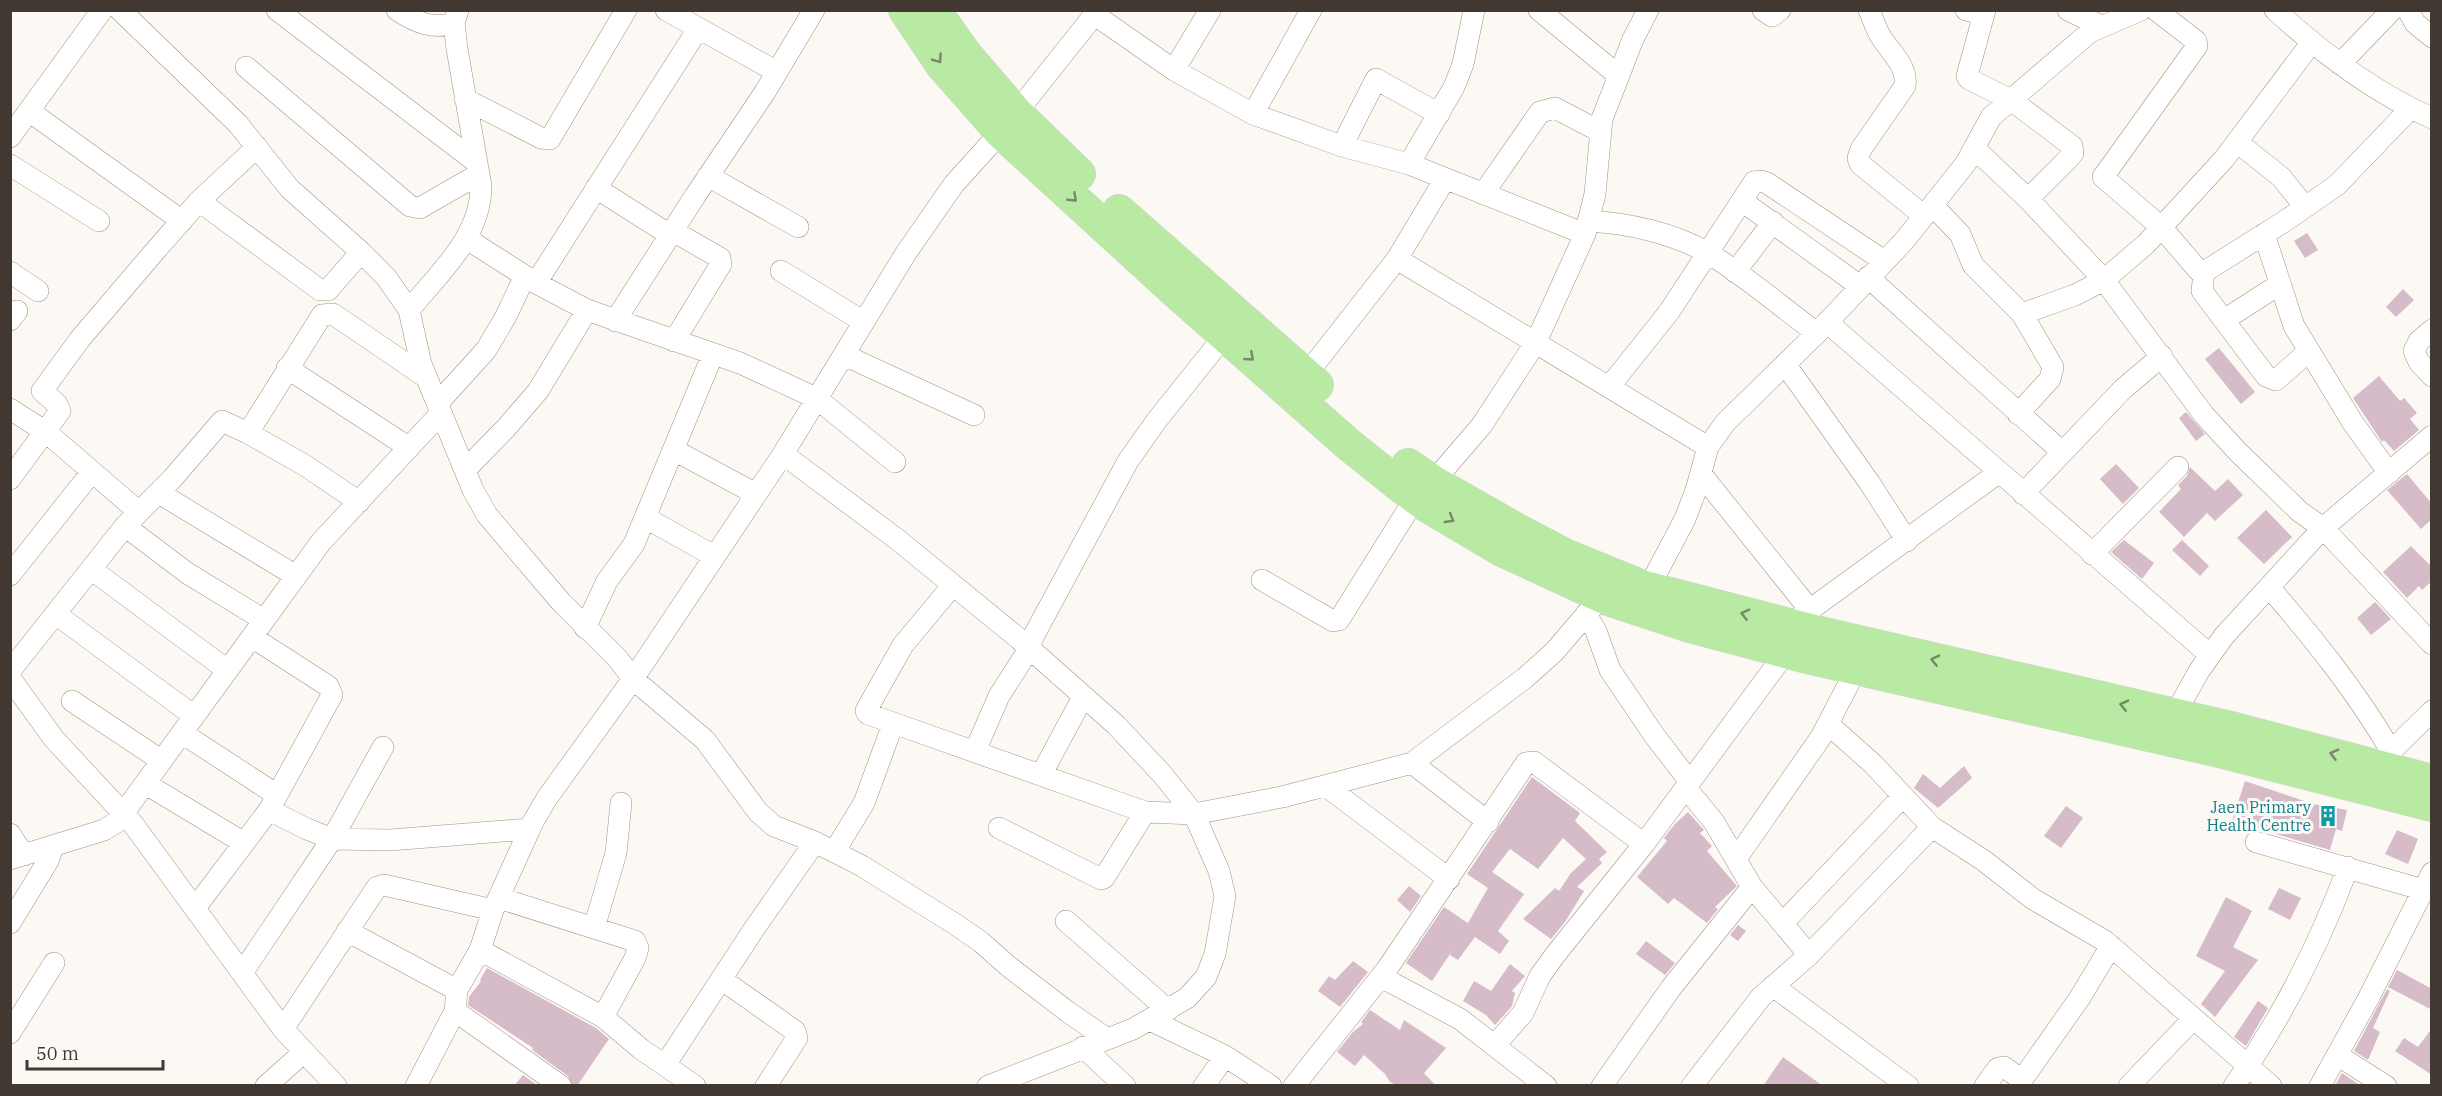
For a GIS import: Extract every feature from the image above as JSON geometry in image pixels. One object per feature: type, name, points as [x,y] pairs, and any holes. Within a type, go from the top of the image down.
[{"type":"main road","points":[[905,10],[942,65],[1009,123],[1102,196],[1306,375],[1399,459],[1424,490],[1568,556],[1648,589],[1795,629],[2174,716],[2383,758],[2432,781]]},
{"type":"main road","points":[[945,15],[966,55],[1009,123],[1225,335],[1348,444],[1424,490],[1502,550],[1594,605],[1679,623],[1795,629],[1857,668],[2215,750],[2432,806]]},
{"type":"street","points":[[10,137],[102,10]]},
{"type":"street","points":[[120,10],[238,124],[290,189],[386,277],[409,310],[417,354],[473,490],[487,515],[585,628],[618,659],[633,679],[705,740],[758,812],[774,826],[834,852],[981,942],[1059,1006],[1106,1038]]},
{"type":"street","points":[[277,10],[477,168]]},
{"type":"street","points":[[397,10],[428,25],[444,26],[456,17]]},
{"type":"street","points":[[465,99],[541,138],[550,139],[626,10]]},
{"type":"street","points":[[666,10],[777,72]]},
{"type":"street","points":[[615,321],[777,72],[814,10]]},
{"type":"street","points":[[1174,70],[1210,10]]},
{"type":"street","points":[[1253,114],[1311,10]]},
{"type":"street","points":[[1409,164],[1454,87],[1463,64],[1474,10]]},
{"type":"street","points":[[1539,10],[1619,76]]},
{"type":"street","points":[[1262,580],[1333,621],[1339,620],[1424,490],[1482,425],[1536,342],[1587,228],[1595,194],[1599,131],[1602,119],[1633,39],[1648,10]]},
{"type":"street","points":[[1763,10],[1772,16],[1780,10]]},
{"type":"street","points":[[1869,10],[1880,35],[1906,76],[1905,87],[1861,149],[1858,158],[1860,164],[1960,234],[1972,265],[2022,314],[2053,367],[2050,379],[2018,414]]},
{"type":"street","points":[[2067,10],[2101,26]]},
{"type":"street","points":[[1648,589],[1684,519],[1701,474],[1708,447],[1725,423],[1822,328],[1928,211],[1966,162],[1991,117],[2090,32],[2141,10]]},
{"type":"street","points":[[2156,10],[2196,40],[2197,46],[2103,177],[2162,228],[2199,271],[2204,272],[2337,185],[2411,108]]},
{"type":"street","points":[[2275,10],[2340,64],[2411,108],[2432,118]]},
{"type":"street","points":[[2340,64],[2392,10]]},
{"type":"street","points":[[2408,10],[2415,23],[2432,37]]},
{"type":"street","points":[[1978,12],[1967,76],[1969,79],[2011,100],[2072,146],[2073,153],[2028,199]]},
{"type":"street","points":[[416,1086],[480,950],[496,904],[530,829],[548,798],[633,679],[783,454],[906,253],[954,184],[1009,123],[1096,13],[1174,70],[1253,114],[1342,146],[1409,164],[1484,194],[1587,228],[1608,222],[1666,235],[1708,253],[1822,328],[1998,472],[2210,655]]},
{"type":"street","points":[[409,310],[467,239],[481,203],[465,99],[456,17]]},
{"type":"street","points":[[10,834],[17,857],[104,830],[117,822],[124,814],[321,542],[408,447],[486,350],[505,318],[596,188],[698,28]]},
{"type":"street","points":[[2022,314],[2068,298],[2104,280],[2162,228],[2224,159],[2312,42]]},
{"type":"street","points":[[246,67],[410,206],[420,208],[477,168]]},
{"type":"street","points":[[1342,146],[1376,79],[1438,114]]},
{"type":"street","points":[[1484,194],[1540,112],[1555,108],[1599,131]]},
{"type":"street","points":[[29,111],[182,220]]},
{"type":"street","points":[[2237,142],[2281,177],[2305,207]]},
{"type":"street","points":[[10,479],[60,411],[57,404],[42,391],[80,339],[199,201],[257,147]]},
{"type":"street","points":[[1974,148],[2028,199],[2104,280],[2204,415],[2238,452],[2300,512],[2323,528],[2432,644]]},
{"type":"street","points":[[10,165],[99,221]]},
{"type":"street","points":[[708,176],[798,227]]},
{"type":"street","points":[[1306,375],[1397,259],[1445,179]]},
{"type":"street","points":[[1610,387],[1669,312],[1754,182],[1761,180],[1884,261]]},
{"type":"street","points":[[596,188],[671,233],[720,258],[721,264],[674,341]]},
{"type":"street","points":[[199,201],[320,290],[328,290],[361,252]]},
{"type":"street","points":[[1742,201],[1864,282],[2062,452]]},
{"type":"street","points":[[1735,272],[1773,222]]},
{"type":"street","points":[[2264,234],[2294,326],[2353,423],[2389,473]]},
{"type":"street","points":[[467,239],[531,280],[587,310],[740,363],[816,398],[895,462]]},
{"type":"street","points":[[1397,259],[1708,447]]},
{"type":"street","points":[[781,271],[864,322]]},
{"type":"street","points":[[10,272],[39,291]]},
{"type":"street","points":[[2204,272],[2202,291],[2266,376],[2276,380],[2308,352]]},
{"type":"street","points":[[2224,320],[2280,284]]},
{"type":"street","points":[[465,470],[538,391],[587,310]]},
{"type":"street","points":[[248,433],[322,315],[333,314],[427,378]]},
{"type":"street","points":[[2432,330],[2420,341],[2414,351],[2419,362],[2432,376]]},
{"type":"street","points":[[975,751],[999,696],[1029,649],[1033,637],[1128,461],[1157,420],[1225,335]]},
{"type":"street","points":[[585,628],[607,581],[634,544],[713,354]]},
{"type":"street","points":[[844,355],[974,415]]},
{"type":"street","points":[[2023,494],[2123,389],[2162,356]]},
{"type":"street","points":[[1785,364],[1869,482],[1907,541]]},
{"type":"street","points":[[287,368],[408,447]]},
{"type":"street","points":[[10,409],[46,432],[91,473],[132,519],[187,573],[327,686],[332,695],[273,803],[195,908]]},
{"type":"street","points":[[10,671],[132,519],[159,493],[219,423],[226,421],[248,433],[359,502]]},
{"type":"street","points":[[2174,716],[2199,671],[2224,636],[2323,528],[2389,473],[2428,446]]},
{"type":"street","points":[[675,450],[756,494]]},
{"type":"street","points":[[783,454],[857,508],[953,585],[1134,742],[1194,814],[1219,871],[1225,896],[1215,954],[1206,977],[1187,998],[1133,1029],[988,1086]]},
{"type":"street","points":[[2092,554],[2178,467]]},
{"type":"street","points":[[1495,1045],[1523,1013],[1540,976],[1555,955],[1688,785],[1795,629],[1998,472]]},
{"type":"street","points":[[10,575],[91,473]]},
{"type":"street","points":[[1701,474],[1795,629]]},
{"type":"street","points":[[159,493],[296,576]]},
{"type":"street","points":[[646,518],[714,556]]},
{"type":"street","points":[[91,569],[227,670]]},
{"type":"street","points":[[953,585],[903,645],[866,711],[868,714],[1145,812],[1194,814],[1326,786],[1412,763],[1525,678],[1554,652],[1594,605]]},
{"type":"street","points":[[2269,587],[2366,708],[2383,758],[2432,711]]},
{"type":"street","points":[[1594,605],[1596,631],[1610,670],[1714,822],[1752,886],[1809,955]]},
{"type":"street","points":[[57,615],[194,716]]},
{"type":"street","points":[[1736,859],[1773,809],[1828,724],[1857,668]]},
{"type":"street","points":[[10,678],[19,708],[54,739],[124,814],[283,1029],[336,1086]]},
{"type":"street","points":[[1041,775],[1083,697]]},
{"type":"street","points":[[72,701],[162,761]]},
{"type":"street","points":[[834,852],[864,803],[893,724]]},
{"type":"street","points":[[1828,724],[1873,764],[1932,827],[1983,860],[2033,898],[2111,946],[2271,1086]]},
{"type":"street","points":[[182,733],[307,830],[332,839],[390,840],[530,829]]},
{"type":"street","points":[[243,974],[332,839],[383,747]]},
{"type":"street","points":[[1294,1086],[1381,977],[1528,762],[1534,762],[1644,844]]},
{"type":"street","points":[[1412,763],[1488,822]]},
{"type":"street","points":[[146,783],[244,843]]},
{"type":"street","points":[[1326,786],[1449,879]]},
{"type":"street","points":[[1783,924],[1903,796]]},
{"type":"street","points":[[594,928],[615,853],[621,803]]},
{"type":"street","points":[[999,828],[1101,879],[1104,878],[1145,812]]},
{"type":"street","points":[[1692,1086],[1761,997],[1809,955],[1932,827]]},
{"type":"street","points":[[665,1065],[815,842]]},
{"type":"street","points":[[2256,842],[2348,867],[2428,882],[2320,1086]]},
{"type":"street","points":[[10,923],[45,867],[53,846]]},
{"type":"street","points":[[2234,1086],[2290,993],[2321,933],[2348,867]]},
{"type":"street","points":[[283,1029],[377,887],[384,885],[496,904],[594,928],[635,941],[638,948],[636,958],[603,1017]]},
{"type":"street","points":[[1602,1086],[1671,988],[1752,886]]},
{"type":"street","points":[[1066,921],[1159,1015],[1271,1086]]},
{"type":"street","points":[[347,931],[456,1000],[561,1086]]},
{"type":"street","points":[[1985,1086],[1998,1068],[2004,1067],[2018,1077],[2024,1077],[2079,999],[2111,946]]},
{"type":"street","points":[[480,950],[603,1017],[641,1049],[695,1086]]},
{"type":"street","points":[[10,1034],[54,963]]},
{"type":"street","points":[[1381,977],[1441,1007],[1495,1045],[1544,1085]]},
{"type":"street","points":[[721,979],[795,1031],[797,1038],[766,1086]]},
{"type":"street","points":[[1773,986],[1895,1082]]},
{"type":"street","points":[[2129,1086],[2193,1019]]},
{"type":"street","points":[[1083,1047],[1125,1086]]},
{"type":"street","points":[[266,1086],[304,1052]]},
{"type":"street","points":[[2337,1055],[2386,1086]]},
{"type":"street","points":[[1204,1086],[1225,1056]]},
{"type":"building","points":[[2307,233],[2318,250],[2305,258],[2294,241]]},
{"type":"building","points":[[2403,289],[2414,300],[2396,317],[2386,307]]},
{"type":"building","points":[[2219,348],[2255,392],[2241,404],[2205,359]]},
{"type":"building","points":[[2379,376],[2400,401],[2404,398],[2417,413],[2410,419],[2419,430],[2394,451],[2384,440],[2382,442],[2353,398]]},
{"type":"building","points":[[2186,412],[2205,434],[2196,441],[2179,418]]},
{"type":"building","points":[[2116,464],[2139,488],[2123,504],[2100,479]]},
{"type":"building","points":[[2190,467],[2215,491],[2228,479],[2243,495],[2215,521],[2207,513],[2184,537],[2159,512],[2181,489],[2178,485],[2187,476]]},
{"type":"building","points":[[2407,474],[2432,504],[2432,519],[2421,529],[2387,490]]},
{"type":"building","points":[[2266,510],[2292,537],[2264,564],[2237,538]]},
{"type":"building","points":[[2124,540],[2154,563],[2142,579],[2111,552]]},
{"type":"building","points":[[2182,540],[2209,566],[2200,576],[2172,550]]},
{"type":"building","points":[[2411,546],[2432,567],[2432,581],[2422,590],[2419,586],[2407,598],[2383,572]]},
{"type":"building","points":[[2375,602],[2391,619],[2371,635],[2357,618]]},
{"type":"building","points":[[1964,766],[1972,778],[1938,808],[1914,788],[1923,774],[1940,788]]},
{"type":"building","points":[[1532,777],[1580,813],[1575,821],[1607,852],[1599,859],[1602,863],[1577,887],[1584,891],[1565,922],[1551,939],[1523,919],[1555,888],[1559,891],[1571,873],[1586,859],[1563,838],[1538,869],[1510,849],[1492,872],[1524,894],[1498,931],[1509,941],[1500,954],[1475,937],[1458,960],[1450,955],[1452,951],[1432,981],[1406,963],[1444,907],[1468,923],[1488,888],[1467,874]]},
{"type":"building","points":[[2245,781],[2313,804],[2347,810],[2342,831],[2336,829],[2330,850],[2232,821]]},
{"type":"building","points":[[2066,806],[2083,818],[2061,848],[2044,836]]},
{"type":"building","points":[[1688,812],[1704,830],[1700,833],[1712,846],[1707,851],[1737,886],[1715,907],[1718,909],[1707,923],[1674,898],[1668,904],[1637,877],[1667,841],[1664,838]]},
{"type":"building","points":[[2397,830],[2418,839],[2408,864],[2385,854]]},
{"type":"building","points":[[1409,886],[1421,896],[1410,912],[1397,900]]},
{"type":"building","points":[[2279,888],[2301,898],[2290,920],[2268,909]]},
{"type":"building","points":[[2226,897],[2252,911],[2233,947],[2258,960],[2215,1017],[2201,1004],[2225,971],[2196,956]]},
{"type":"building","points":[[1738,925],[1746,931],[1738,941],[1730,935]]},
{"type":"building","points":[[1646,941],[1675,963],[1665,975],[1636,954]]},
{"type":"building","points":[[1353,961],[1368,972],[1340,1007],[1318,991],[1329,976],[1335,980]]},
{"type":"building","points":[[1510,964],[1525,976],[1512,991],[1515,993],[1512,1006],[1495,1025],[1486,1015],[1463,1001],[1474,981],[1491,991]]},
{"type":"building","points":[[487,968],[596,1028],[609,1039],[577,1086],[573,1086],[568,1076],[532,1050],[533,1048],[468,1005],[469,997]]},
{"type":"building","points":[[2397,970],[2432,989],[2432,1010],[2388,987]]},
{"type":"building","points":[[2387,989],[2390,991],[2373,1028],[2380,1032],[2368,1060],[2354,1051]]},
{"type":"building","points":[[2258,1001],[2268,1008],[2246,1046],[2234,1037]]},
{"type":"building","points":[[1370,1010],[1400,1030],[1404,1020],[1446,1048],[1424,1073],[1436,1086],[1398,1086],[1390,1082],[1385,1074],[1364,1055],[1355,1066],[1337,1052],[1353,1032],[1363,1024],[1361,1022]]},
{"type":"building","points":[[2432,1028],[2432,1075],[2395,1051],[2404,1038],[2418,1047]]},
{"type":"building","points":[[1783,1057],[1823,1086],[1763,1086]]},
{"type":"building","points":[[2342,1073],[2361,1086],[2335,1086]]},
{"type":"building","points":[[523,1075],[538,1086],[514,1086]]},
{"type":"place","name":"Jaen Primary Health Centre","points":[[2328,816]]}]
